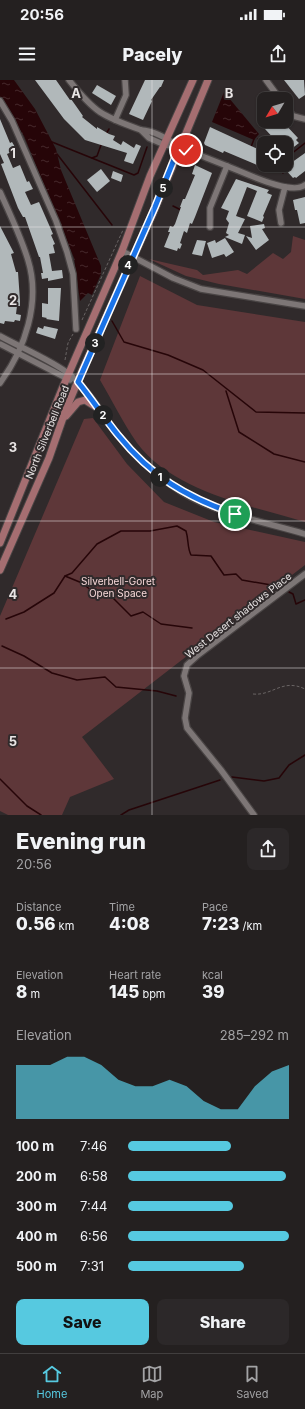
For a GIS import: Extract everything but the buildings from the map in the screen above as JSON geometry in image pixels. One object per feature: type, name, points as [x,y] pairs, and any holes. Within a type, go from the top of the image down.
[{"type":"main road","name":"North Silverbell Road","points":[[0,543],[68,376],[193,80]]},
{"type":"main road","name":"North Silverbell Road","points":[[0,570],[49,458],[78,382],[155,207],[208,80]]},
{"type":"main road","points":[[62,421],[78,402],[85,400],[101,410]]},
{"type":"street","points":[[70,80],[87,103],[100,114],[141,130],[148,131],[166,142],[285,187],[302,187],[305,185]]},
{"type":"street","points":[[115,120],[126,95],[125,80]]},
{"type":"street","points":[[266,80],[275,92]]},
{"type":"street","points":[[0,101],[12,120],[56,221],[67,252],[72,274],[76,329]]},
{"type":"street","points":[[293,116],[305,119]]},
{"type":"street","points":[[210,226],[210,208],[227,166]]},
{"type":"street","points":[[282,223],[279,210],[285,187]]},
{"type":"street","points":[[0,192],[28,261],[32,281],[33,299],[31,313],[18,354],[0,383]]},
{"type":"street","points":[[122,250],[132,257],[173,278],[201,289],[305,306]]},
{"type":"street","points":[[0,336],[78,382],[134,454],[157,474],[182,492],[235,514],[305,534]]},
{"type":"street","points":[[0,344],[18,354],[68,376]]},
{"type":"street","name":"West Desert shadows Place","points":[[254,815],[187,728],[185,718],[189,693],[184,676],[187,665],[305,574]]},
{"type":"path","points":[[81,320],[124,226]]},
{"type":"path","points":[[65,360],[68,343],[76,329]]},
{"type":"path","points":[[253,694],[261,694],[287,684],[305,689]]},
{"type":"green space","points":[[293,236],[305,240],[305,299],[219,284],[186,276],[149,259],[197,270],[203,275],[238,270],[247,274],[273,253],[283,259],[291,252]]},
{"type":"green space","points":[[140,276],[197,305],[305,322],[305,522],[237,502],[192,485],[171,474],[153,460],[137,443],[122,420],[100,380]]},
{"type":"green space","name":"Silverbell-Goret Open Space","points":[[93,418],[127,464],[164,502],[214,522],[305,542],[305,565],[82,737],[114,779],[70,797],[62,815],[8,815],[0,811],[0,616],[84,419]]},
{"type":"water","points":[[0,80],[14,80],[35,109],[56,149],[61,170],[101,266],[101,274],[92,295],[88,293],[80,301],[74,258],[24,136],[0,98]]},
{"type":"water","points":[[224,92],[259,134],[254,140],[212,122]]},
{"type":"waterway","points":[[106,134],[109,129]]},
{"type":"waterway","points":[[251,147],[254,139]]},
{"type":"waterway","points":[[52,142],[134,175],[138,173],[147,147]]},
{"type":"waterway","points":[[293,152],[305,143]]},
{"type":"waterway","points":[[92,158],[97,156],[101,145]]},
{"type":"waterway","points":[[57,154],[112,225]]},
{"type":"waterway","points":[[173,206],[181,210]]},
{"type":"waterway","points":[[112,321],[124,342],[168,355],[203,370],[256,412],[305,413]]},
{"type":"waterway","points":[[226,391],[239,432],[274,454],[305,462]]},
{"type":"waterway","points":[[6,619],[24,612],[54,593],[65,576],[72,573],[97,544],[121,531],[150,531],[177,526],[186,531],[191,555],[211,556],[224,575],[236,574],[242,580],[283,587]]},
{"type":"waterway","points":[[65,576],[82,583],[92,591],[109,594],[131,616],[143,612],[161,624],[192,628]]},
{"type":"waterway","points":[[289,592],[293,594],[296,604],[305,600]]},
{"type":"waterway","points":[[2,646],[24,656],[52,673],[77,680],[105,677],[116,687],[157,691],[176,696]]},
{"type":"waterway","points":[[232,777],[264,781],[279,778],[289,765],[305,755]]},
{"type":"waterway","points":[[0,779],[27,806],[41,815]]},
{"type":"waterway","points":[[121,815],[129,810],[220,780]]},
{"type":"route","points":[[186,150],[179,147],[155,207],[96,338],[78,382],[134,454],[157,474],[182,492],[235,514]]}]
